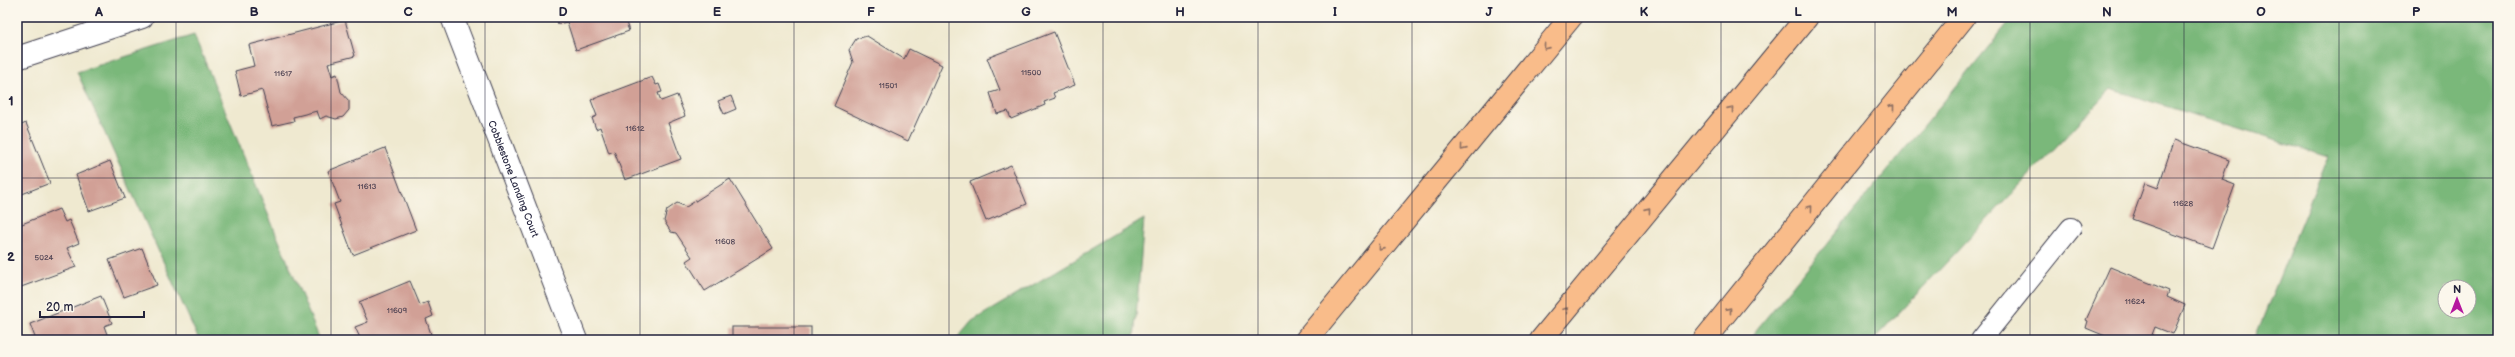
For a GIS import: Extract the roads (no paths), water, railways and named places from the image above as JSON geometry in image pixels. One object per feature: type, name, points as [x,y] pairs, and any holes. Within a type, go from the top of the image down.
[{"type":"highway","points":[[1306,340],[1571,17]]},
{"type":"highway","points":[[1541,340],[1807,17]]},
{"type":"highway","points":[[1704,340],[1964,17]]},
{"type":"street","points":[[17,58],[142,17]]},
{"type":"street","name":"Cobblestone Landing Court","points":[[452,17],[576,340]]},
{"type":"lane","points":[[1981,340],[2071,228]]}]
